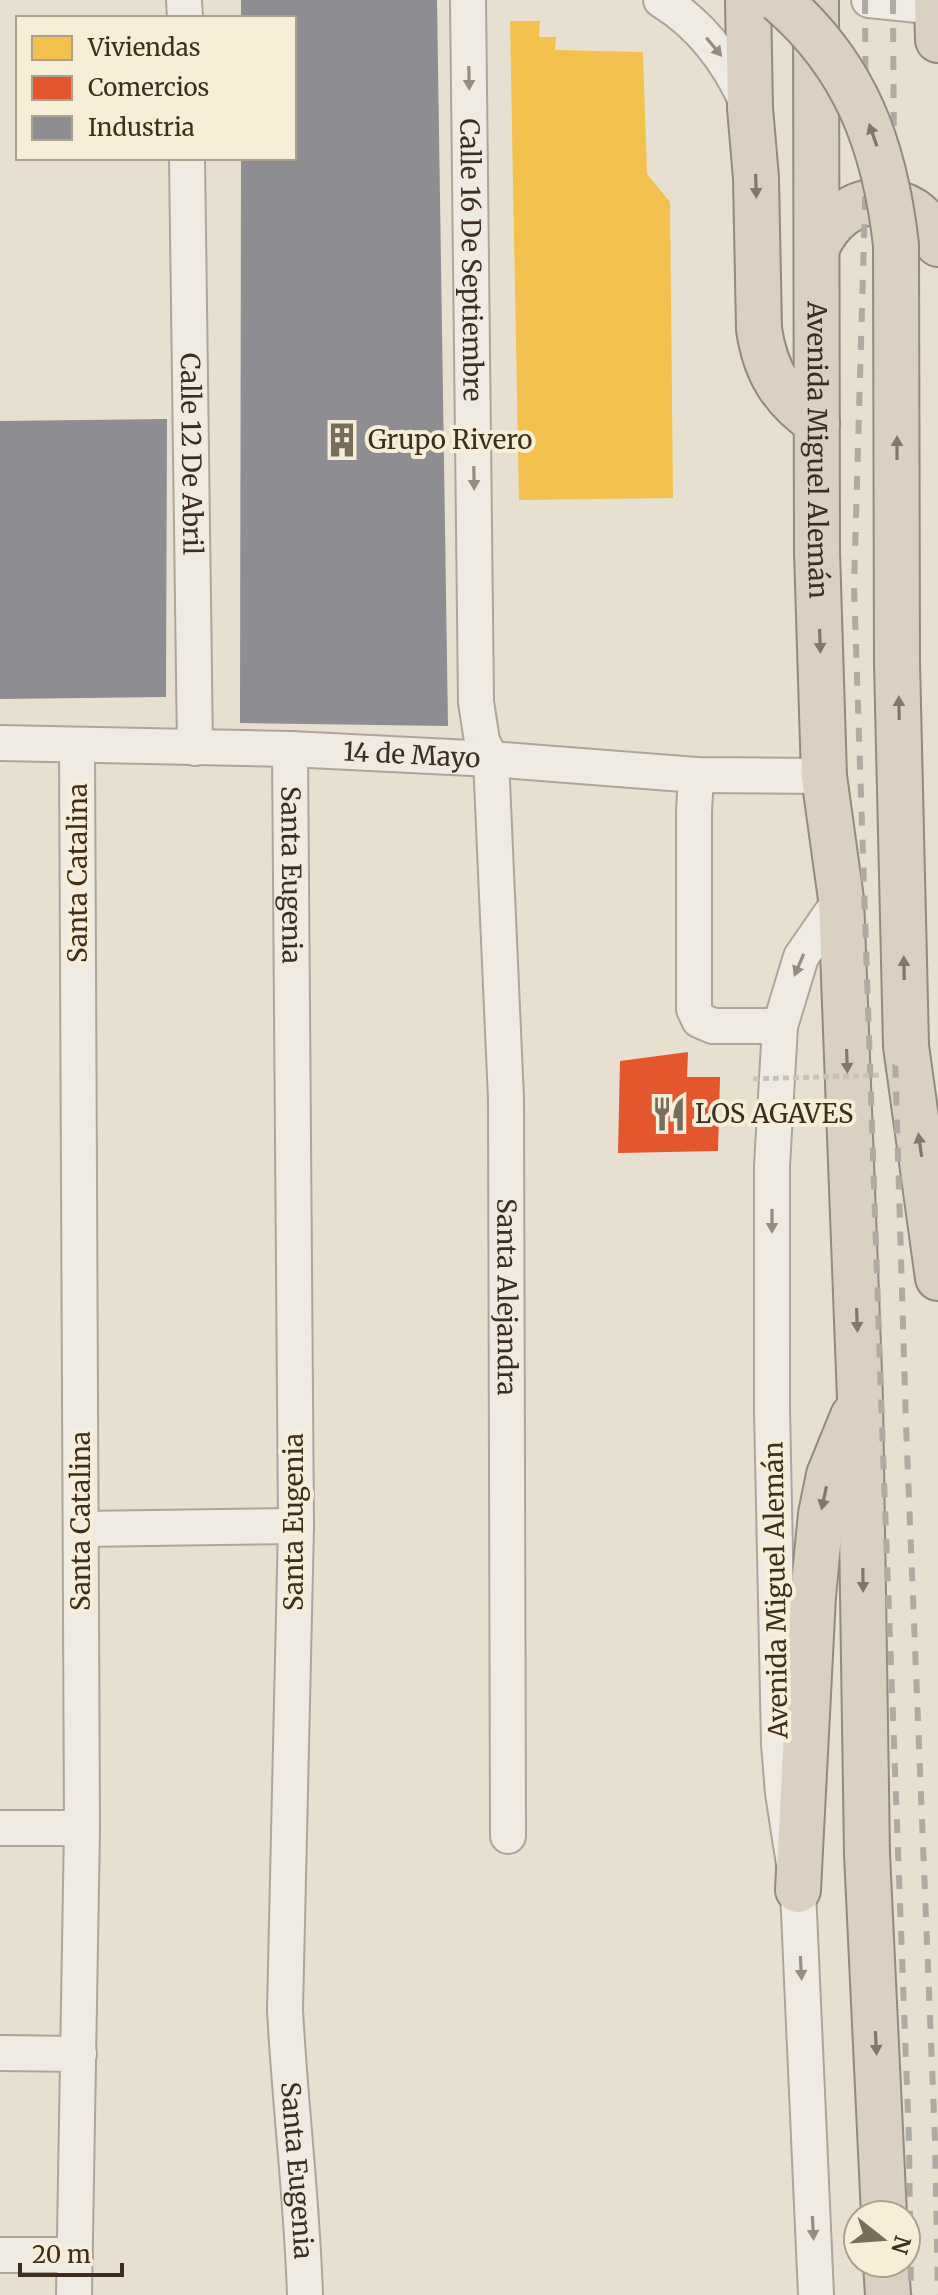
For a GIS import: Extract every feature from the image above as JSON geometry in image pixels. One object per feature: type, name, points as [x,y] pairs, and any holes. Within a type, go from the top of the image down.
[{"type":"highway","points":[[748,0],[761,348],[766,366],[785,397],[817,423]]},
{"type":"highway","points":[[779,0],[834,57],[853,88],[881,160],[891,203],[896,245],[899,1060],[938,1278]]},
{"type":"highway","name":"Avenida Miguel Alemán","points":[[816,0],[817,552],[824,776],[841,899],[860,1399],[867,1854],[883,2199]]},
{"type":"highway","points":[[937,0],[938,40]]},
{"type":"highway","points":[[817,248],[823,232],[834,218],[864,202],[882,201],[912,211],[925,221],[938,244]]},
{"type":"highway","points":[[798,1890],[813,1596],[821,1514],[829,1475],[860,1399]]},
{"type":"street","name":"Calle 16 De Septiembre","points":[[468,0],[476,702],[482,741],[491,759]]},
{"type":"street","points":[[661,0],[685,17],[721,55],[750,108]]},
{"type":"street","points":[[869,0],[938,7]]},
{"type":"street","name":"Calle 12 De Abril","points":[[187,160],[195,748]]},
{"type":"street","name":"14 de Mayo","points":[[0,743],[290,749],[491,759],[696,775],[824,776]]},
{"type":"street","name":"Santa Catalina","points":[[74,2295],[82,1828],[77,746]]},
{"type":"street","name":"Santa Eugenia","points":[[290,749],[296,1526],[285,2010],[303,2228],[305,2295]]},
{"type":"street","name":"Santa Alejandra","points":[[491,759],[506,1099],[508,1836]]},
{"type":"street","points":[[696,775],[694,1009],[699,1020],[713,1026],[780,1026]]},
{"type":"street","name":"Avenida Miguel Alemán","points":[[816,2295],[798,1890],[783,1793],[777,1698],[772,1166],[780,1026],[801,957],[841,899]]},
{"type":"street","points":[[81,1529],[296,1526]]},
{"type":"street","points":[[0,1828],[82,1828]]},
{"type":"street","points":[[0,2053],[79,2054]]},
{"type":"street","points":[[0,2255],[75,2255]]},
{"type":"path","points":[[753,1079],[899,1060]]},
{"type":"building: Viviendas","points":[[510,21],[540,21],[539,37],[556,37],[555,50],[643,52],[647,174],[670,202],[673,498],[519,500]]},
{"type":"building: Comercios","name":"LOS AGAVES","points":[[688,1052],[687,1077],[720,1077],[718,1151],[618,1153],[620,1061]]},
{"type":"building: Industria","name":"Grupo Rivero","points":[[241,0],[437,0],[448,726],[240,723],[241,160],[296,160],[296,16],[241,16]]},
{"type":"building: Industria","points":[[167,419],[166,697],[0,699],[0,421]]},
{"type":"railway","points":[[865,0],[866,169],[854,586],[909,2141],[911,2295]]},
{"type":"railway","points":[[893,0],[894,169],[881,587],[906,1425],[935,2140],[938,2295]]},
{"type":"place","name":"Grupo Rivero","points":[[342,440]]},
{"type":"place","name":"LOS AGAVES","points":[[669,1114]]}]
